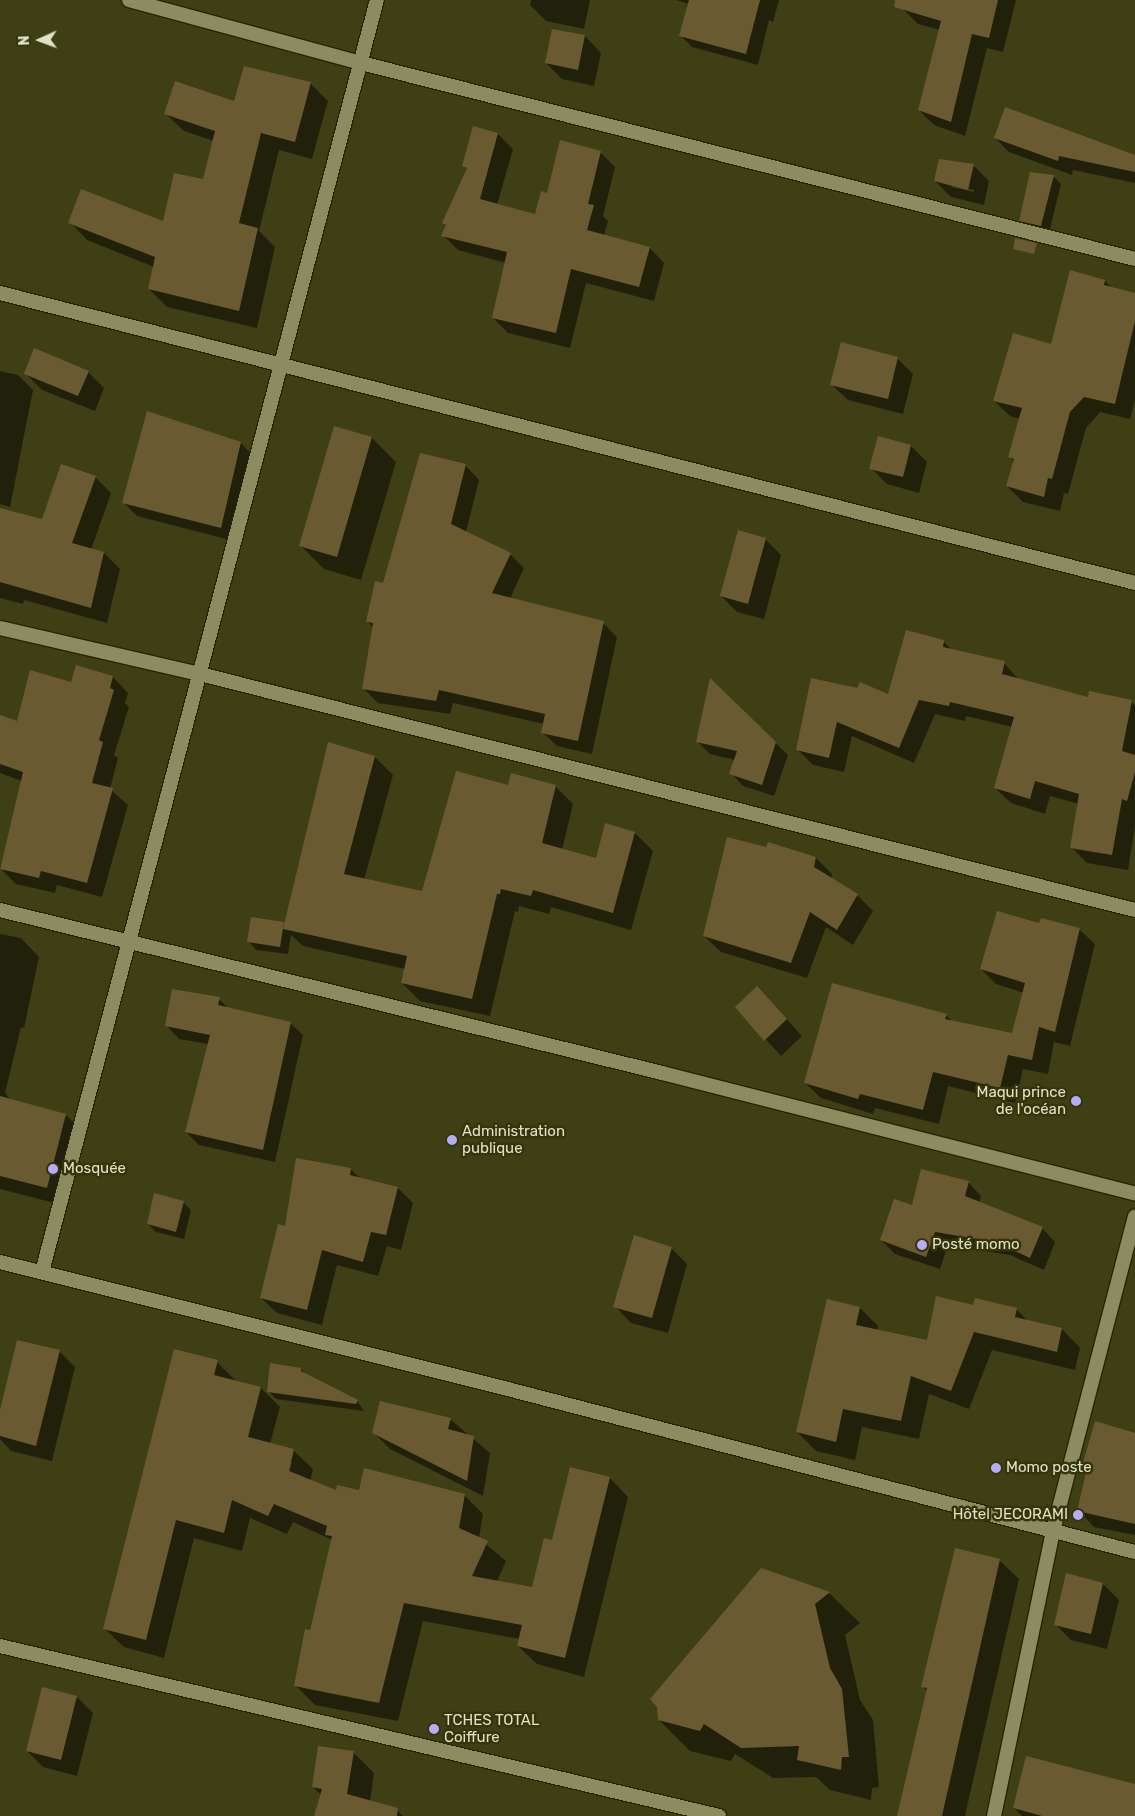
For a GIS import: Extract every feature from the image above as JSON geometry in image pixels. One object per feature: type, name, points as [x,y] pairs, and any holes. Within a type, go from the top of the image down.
[{"type":"street","points":[[129,0],[360,63],[1135,259]]},
{"type":"street","points":[[42,1272],[378,0]]},
{"type":"street","points":[[0,293],[281,367],[1135,583]]},
{"type":"street","points":[[0,628],[200,674],[1135,910]]},
{"type":"street","points":[[0,910],[662,1072],[1135,1194]]},
{"type":"street","points":[[994,1816],[1053,1531],[1135,1216]]},
{"type":"street","points":[[0,1262],[500,1387],[1135,1552]]},
{"type":"street","points":[[0,1646],[719,1816]]},
{"type":"building","points":[[689,0],[760,0],[746,54],[679,36]]},
{"type":"building","points":[[895,0],[998,0],[989,38],[972,34],[951,122],[918,110],[941,21],[894,7]]},
{"type":"building","points":[[552,29],[585,35],[578,70],[545,63]]},
{"type":"building","points":[[244,66],[311,82],[295,142],[261,133],[239,223],[258,228],[239,311],[148,289],[155,257],[68,223],[81,189],[163,221],[174,173],[203,179],[215,131],[164,114],[175,81],[234,101]]},
{"type":"building","points":[[1005,107],[1135,155],[1135,172],[1059,156],[1058,161],[994,138]]},
{"type":"building","points":[[473,126],[498,133],[480,199],[535,214],[541,191],[547,193],[560,140],[601,151],[588,204],[594,205],[587,230],[650,247],[639,287],[571,269],[556,333],[492,318],[507,252],[441,236],[446,225],[442,223],[467,168],[462,166]]},
{"type":"building","points":[[939,159],[974,164],[968,190],[934,181]]},
{"type":"building","points":[[1030,172],[1054,175],[1041,226],[1019,221]]},
{"type":"building","points":[[1015,238],[1037,243],[1034,254],[1013,249]]},
{"type":"building","points":[[1070,270],[1105,280],[1104,285],[1135,293],[1135,321],[1115,404],[1084,397],[1070,412],[1052,479],[1048,478],[1044,497],[1006,486],[1014,459],[1008,457],[1022,408],[993,401],[1013,333],[1051,344]]},
{"type":"building","points":[[841,342],[898,357],[888,399],[830,385]]},
{"type":"building","points":[[34,348],[89,371],[78,396],[24,374]]},
{"type":"building","points":[[147,411],[241,442],[221,528],[122,503]]},
{"type":"building","points":[[334,426],[372,437],[337,557],[299,546]]},
{"type":"building","points":[[878,436],[911,445],[903,477],[869,469]]},
{"type":"building","points":[[420,453],[466,464],[451,524],[511,553],[492,593],[604,621],[578,741],[541,733],[545,714],[439,690],[436,701],[362,689],[373,623],[366,622],[375,581],[383,583]]},
{"type":"building","points":[[61,464],[96,476],[72,543],[104,552],[91,608],[0,582],[0,508],[42,519]]},
{"type":"building","points":[[738,530],[766,538],[748,604],[720,596]]},
{"type":"building","points":[[906,630],[944,640],[943,647],[1005,661],[1002,674],[1088,697],[1089,691],[1132,700],[1122,751],[1135,755],[1135,772],[1127,801],[1122,799],[1112,855],[1070,848],[1079,794],[1035,781],[1030,799],[994,788],[1014,717],[950,702],[949,706],[919,700],[899,748],[837,722],[829,758],[796,750],[811,678],[857,688],[860,682],[888,694]]},
{"type":"building","points":[[76,665],[113,676],[110,688],[114,690],[99,740],[103,742],[92,783],[113,788],[87,883],[41,871],[39,878],[0,869],[23,772],[0,764],[0,715],[17,721],[30,670],[71,682]]},
{"type":"building","points":[[710,678],[776,742],[762,785],[729,774],[737,751],[696,742]]},
{"type":"building","points":[[328,742],[375,756],[344,874],[422,891],[456,771],[508,785],[511,773],[556,785],[542,843],[596,858],[605,823],[635,832],[613,913],[533,890],[531,896],[501,889],[500,894],[497,894],[472,999],[401,983],[407,956],[283,929]]},
{"type":"building","points":[[727,837],[766,847],[768,842],[816,857],[814,867],[858,894],[837,930],[810,912],[791,963],[703,936]]},
{"type":"building","points":[[997,911],[1039,923],[1041,918],[1080,928],[1055,1032],[1039,1027],[1032,1060],[1008,1055],[1000,1088],[933,1072],[923,1110],[860,1094],[858,1099],[804,1083],[832,983],[947,1014],[945,1019],[1012,1033],[1025,983],[980,969]]},
{"type":"building","points":[[251,917],[284,922],[280,947],[247,942]]},
{"type":"building","points":[[757,986],[787,1019],[764,1041],[735,1007]]},
{"type":"building","points":[[172,989],[220,997],[218,1005],[291,1022],[263,1150],[185,1132],[210,1035],[165,1026]]},
{"type":"building","points":[[0,1096],[66,1114],[47,1188],[0,1176]]},
{"type":"building","points":[[296,1158],[351,1168],[350,1175],[398,1187],[386,1235],[371,1232],[363,1262],[322,1250],[307,1310],[260,1298],[278,1224],[285,1226]]},
{"type":"building","points":[[921,1169],[969,1181],[965,1196],[1043,1227],[1030,1258],[995,1242],[935,1232],[926,1257],[880,1240],[894,1199],[912,1205]]},
{"type":"building","points":[[154,1193],[184,1201],[176,1232],[147,1224]]},
{"type":"building","points":[[634,1235],[672,1247],[652,1318],[613,1307]]},
{"type":"building","points":[[936,1296],[973,1305],[975,1298],[1017,1308],[1015,1317],[1062,1328],[1057,1352],[974,1332],[951,1391],[911,1376],[901,1421],[843,1409],[836,1442],[796,1432],[827,1299],[860,1307],[856,1325],[927,1340]]},
{"type":"building","points":[[17,1340],[60,1350],[36,1446],[0,1436],[0,1410]]},
{"type":"building","points":[[174,1349],[218,1360],[214,1375],[261,1387],[248,1437],[294,1449],[289,1471],[336,1490],[337,1485],[359,1490],[364,1468],[465,1494],[459,1528],[488,1541],[472,1576],[532,1587],[544,1538],[552,1540],[570,1467],[610,1477],[565,1658],[517,1646],[522,1625],[404,1603],[379,1703],[294,1686],[305,1629],[310,1630],[332,1536],[325,1535],[327,1526],[274,1504],[268,1516],[232,1500],[224,1533],[176,1520],[146,1640],[103,1629]]},
{"type":"building","points":[[270,1363],[301,1368],[301,1371],[358,1400],[356,1404],[267,1392]]},
{"type":"building","points":[[380,1401],[451,1418],[448,1429],[474,1436],[467,1481],[372,1433]]},
{"type":"building","points":[[1095,1421],[1135,1433],[1135,1524],[1077,1511],[1087,1468],[1082,1466]]},
{"type":"building","points":[[955,1548],[1000,1559],[942,1816],[897,1816],[927,1688],[921,1687]]},
{"type":"building","points":[[761,1568],[830,1592],[815,1604],[830,1668],[842,1689],[849,1757],[842,1757],[841,1770],[797,1760],[799,1746],[741,1748],[704,1724],[700,1731],[658,1720],[657,1707],[650,1699]]},
{"type":"building","points":[[1066,1573],[1103,1583],[1091,1634],[1054,1625]]},
{"type":"building","points":[[42,1687],[77,1696],[61,1760],[26,1751]]},
{"type":"building","points":[[318,1746],[354,1751],[347,1794],[398,1808],[397,1816],[314,1816],[322,1789],[312,1787]]},
{"type":"building","points":[[1026,1756],[1135,1784],[1135,1816],[1042,1816],[1013,1808]]},
{"type":"place","name":"Maqui prince de l'océan","points":[[1076,1101]]},
{"type":"place","name":"Administration publique","points":[[452,1140]]},
{"type":"place","name":"Mosquée","points":[[53,1169]]},
{"type":"place","name":"Posté momo","points":[[922,1245]]},
{"type":"place","name":"Momo poste","points":[[996,1468]]},
{"type":"place","name":"Hôtel JECORAMI","points":[[1078,1515]]},
{"type":"place","name":"TCHES TOTAL Coiffure","points":[[434,1729]]}]
